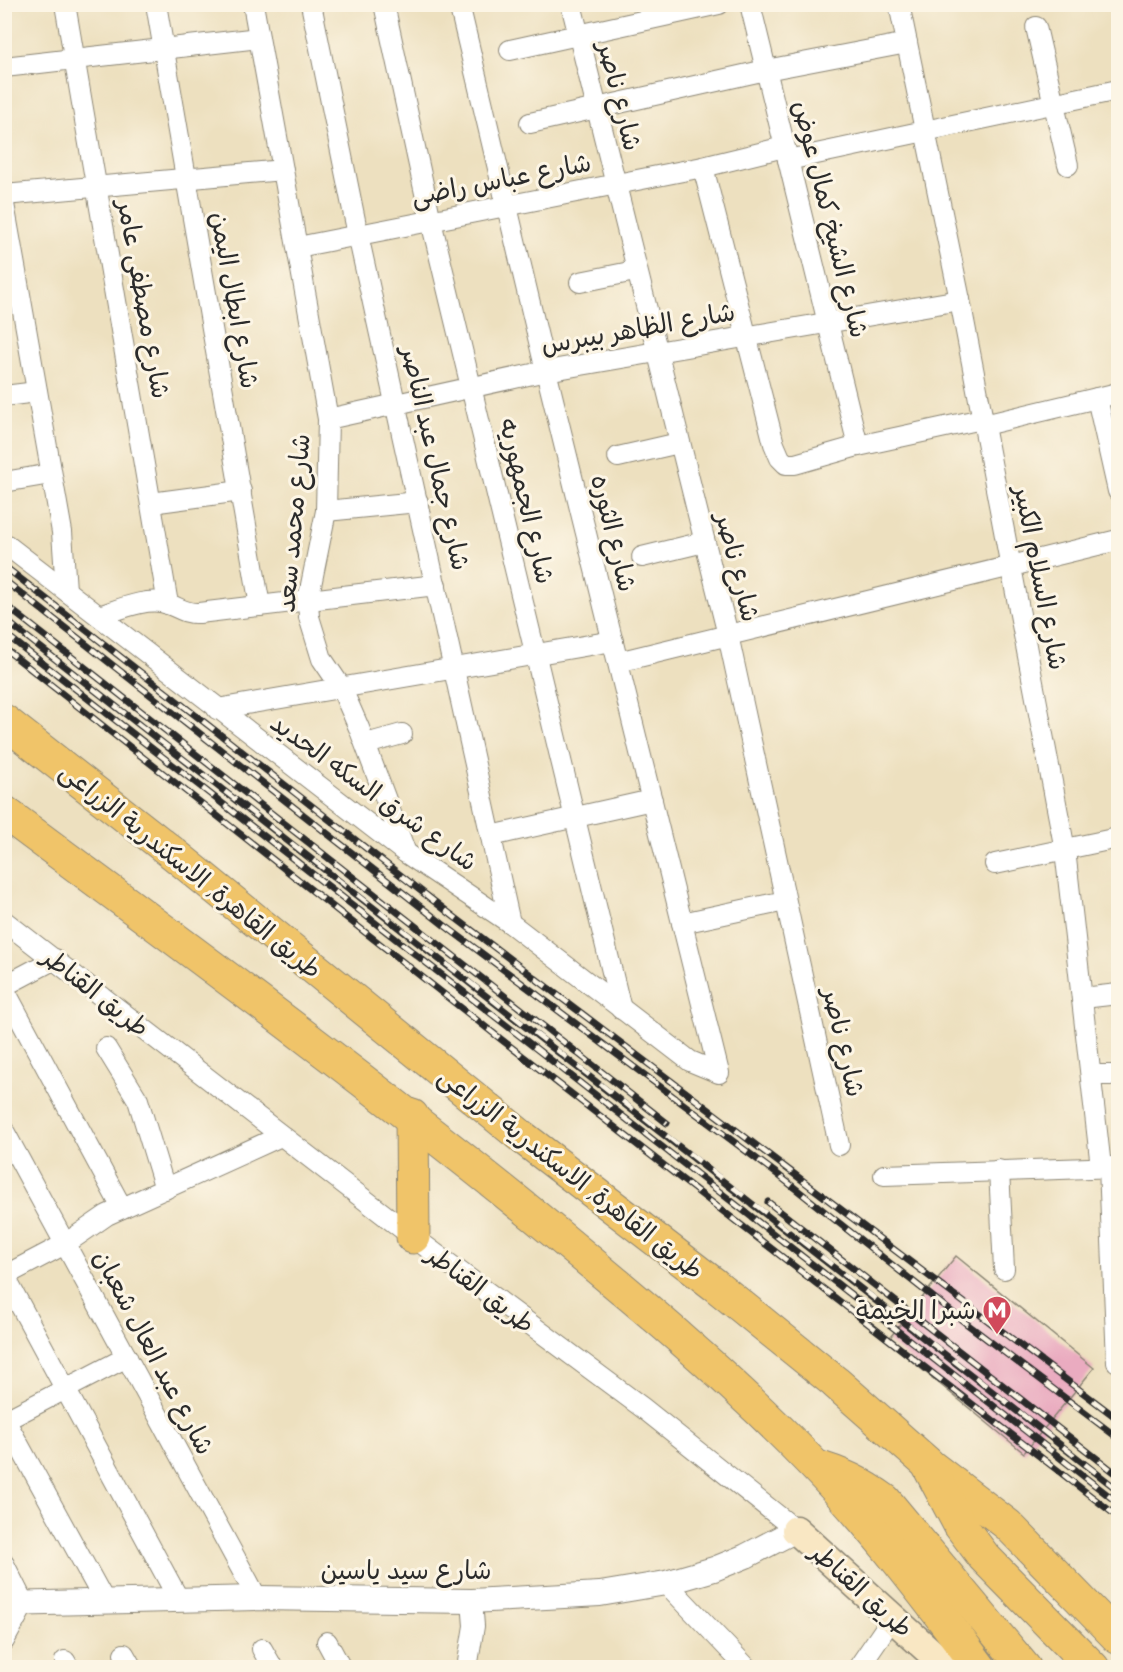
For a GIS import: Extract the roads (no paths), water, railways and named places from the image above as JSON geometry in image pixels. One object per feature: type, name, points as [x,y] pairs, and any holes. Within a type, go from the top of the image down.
[{"type":"highway","name":"طريق القاهرة, الاسكندرية الزراعى","points":[[4,721],[522,1137],[817,1367],[927,1463],[960,1525],[984,1557],[1093,1668]]},
{"type":"highway","name":"طريق القاهرة, الاسكندرية الزراعى","points":[[4,812],[412,1116],[650,1310],[735,1385],[815,1466],[892,1552],[980,1668]]},
{"type":"highway","points":[[412,1116],[412,1237]]},
{"type":"main road","points":[[927,1463],[1008,1525],[1119,1638]]},
{"type":"main road","points":[[815,1466],[842,1473],[885,1500],[1025,1668]]},
{"type":"main road","name":"طريق القناطر","points":[[796,1530],[948,1668]]},
{"type":"street","name":"شارع مصطفى عامر","points":[[65,4],[168,604]]},
{"type":"street","name":"شارع ابطال اليمن","points":[[156,4],[260,606]]},
{"type":"street","name":"شارع محمد سعد","points":[[253,4],[328,418],[326,511],[308,600],[309,617],[318,649],[341,687],[366,744],[406,853]]},
{"type":"street","name":"شارع جمال عبد الناصر","points":[[311,4],[358,235],[510,923]]},
{"type":"street","name":"شارع الجمهوريه","points":[[384,4],[431,221],[621,1009]]},
{"type":"street","name":"شارع الثوره","points":[[459,4],[546,371],[719,1073]]},
{"type":"street","name":"شارع ناصر","points":[[571,4],[635,271],[728,635],[839,1146]]},
{"type":"street","points":[[510,50],[719,4]]},
{"type":"street","name":"شارع الشيخ كمال عوض","points":[[750,4],[858,446]]},
{"type":"street","name":"شارع السلام الكبير","points":[[899,4],[960,300],[1065,850],[1092,1075],[1110,1167],[1118,1362]]},
{"type":"street","points":[[1036,27],[1068,165]]},
{"type":"street","points":[[4,66],[259,38]]},
{"type":"street","points":[[530,123],[766,70],[907,43]]},
{"type":"street","name":"شارع عباس راضى","points":[[298,247],[703,167],[926,130],[1119,90]]},
{"type":"street","points":[[703,167],[780,458],[786,464],[806,461],[858,446],[1119,393]]},
{"type":"street","points":[[4,195],[283,170]]},
{"type":"street","points":[[4,204],[14,310],[37,392],[65,553],[66,590]]},
{"type":"street","points":[[580,282],[635,271]]},
{"type":"street","name":"شارع الظاهر بيبرس","points":[[328,418],[546,371],[960,300]]},
{"type":"street","points":[[4,396],[37,392]]},
{"type":"street","points":[[1097,398],[1119,491]]},
{"type":"street","points":[[618,457],[679,443]]},
{"type":"street","points":[[4,482],[51,474]]},
{"type":"street","points":[[151,503],[241,491]]},
{"type":"street","points":[[326,511],[418,502]]},
{"type":"street","points":[[618,662],[1119,540]]},
{"type":"street","points":[[642,557],[704,542]]},
{"type":"street","name":"شارع شرق السكه الحديد","points":[[4,543],[406,853],[510,923],[698,1066],[719,1073]]},
{"type":"street","points":[[99,616],[142,604],[168,604],[191,614],[436,585]]},
{"type":"street","points":[[217,709],[613,641]]},
{"type":"street","points":[[366,744],[402,734]]},
{"type":"street","points":[[491,836],[652,800]]},
{"type":"street","points":[[995,864],[1119,838]]},
{"type":"street","points":[[682,923],[785,901]]},
{"type":"street","name":"طريق القناطر","points":[[4,921],[412,1237],[643,1408],[796,1530]]},
{"type":"street","points":[[55,959],[4,988],[123,1208]]},
{"type":"street","points":[[1083,998],[1119,994]]},
{"type":"street","points":[[106,1048],[138,1100],[165,1189]]},
{"type":"street","points":[[1092,1075],[1119,1075]]},
{"type":"street","name":"شارع عبد العال شعبان","points":[[4,1131],[257,1598]]},
{"type":"street","points":[[179,1600],[5,1275],[65,1244],[92,1223],[281,1136]]},
{"type":"street","points":[[884,1175],[1110,1167]]},
{"type":"street","points":[[999,1170],[1004,1269]]},
{"type":"street","points":[[105,1602],[5,1420],[127,1356]]},
{"type":"street","name":"شارع سيد ياسين","points":[[14,1604],[257,1598],[472,1600],[600,1594],[666,1583],[746,1556],[796,1530]]},
{"type":"street","points":[[4,1564],[14,1604],[4,1641]]},
{"type":"street","points":[[666,1583],[747,1668]]},
{"type":"street","points":[[467,1668],[474,1626],[472,1600]]},
{"type":"street","points":[[858,1668],[893,1617]]},
{"type":"street","points":[[327,1642],[341,1668]]},
{"type":"street","points":[[262,1649],[273,1668]]},
{"type":"railway","points":[[4,566],[453,916],[1118,1419]]},
{"type":"railway","points":[[4,580],[444,925],[777,1174],[967,1324],[1118,1438]]},
{"type":"railway","points":[[4,604],[667,1123]]},
{"type":"railway","points":[[4,619],[1118,1490]]},
{"type":"railway","points":[[4,633],[1118,1503]]},
{"type":"railway","points":[[4,648],[502,1040],[1118,1517]]},
{"type":"railway","points":[[768,1202],[1118,1475]]},
{"type":"place","name":"شبرا الخيمة","points":[[997,1336]]}]
